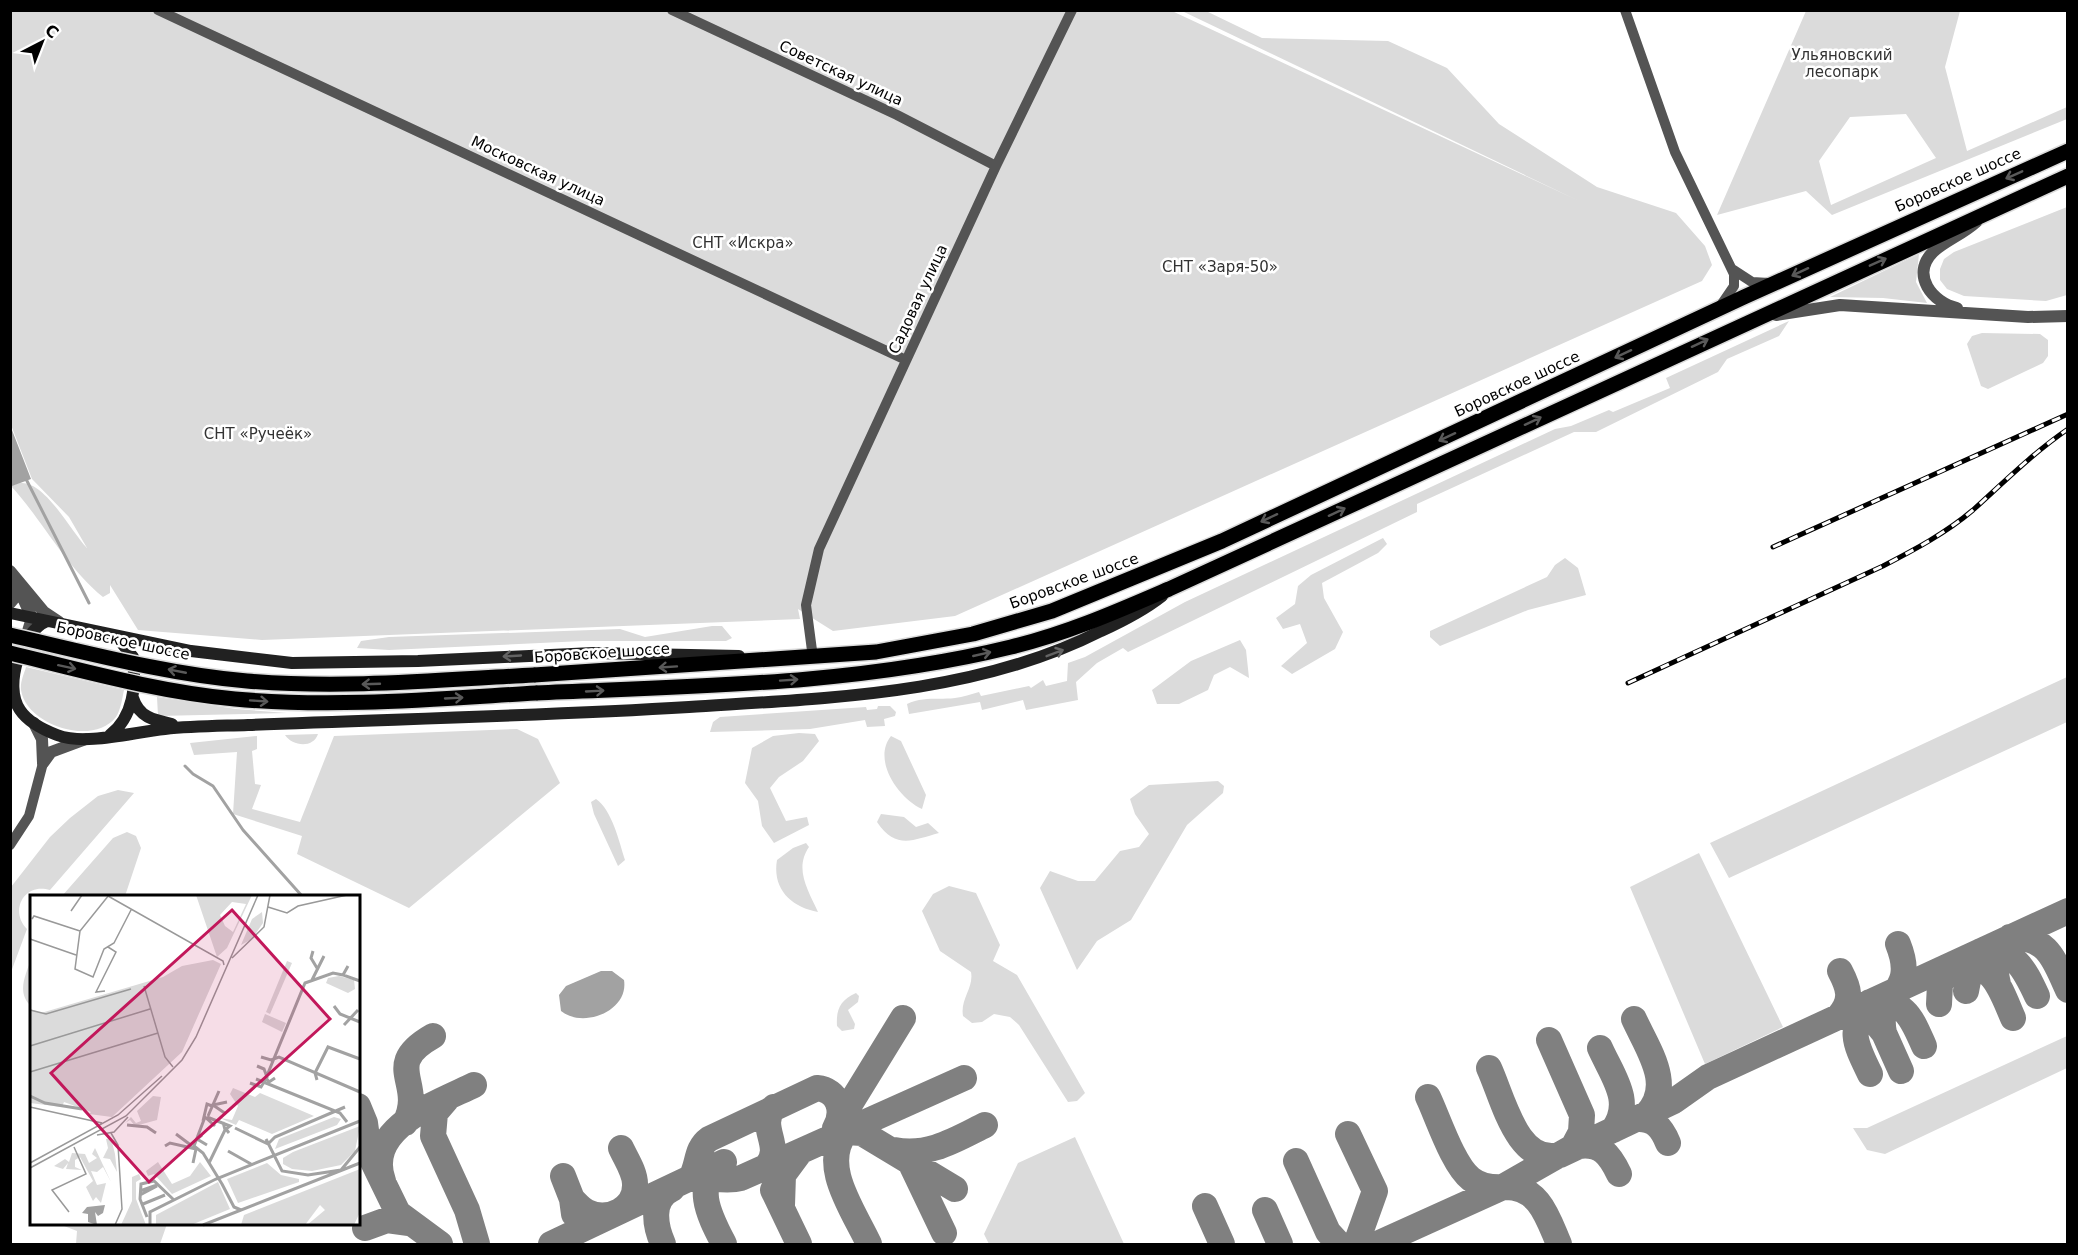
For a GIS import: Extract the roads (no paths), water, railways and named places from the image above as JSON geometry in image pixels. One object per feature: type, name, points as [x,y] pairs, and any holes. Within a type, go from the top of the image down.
[{"type":"main road","name":"Боровское шоссе","points":[[10,634],[172,670],[246,681],[343,684],[813,658],[876,652],[966,636],[1031,618],[1098,594],[1222,541],[1775,283],[2067,151]]},
{"type":"main road","points":[[15,656],[166,688],[252,700],[350,704],[831,677],[932,665],[1027,643],[1086,623],[1169,589],[2067,176]]},
{"type":"main road","points":[[10,709],[61,736],[86,739],[184,727],[546,716],[838,697],[896,690],[960,678],[1053,654],[1137,614],[1169,589]]},
{"type":"main road","points":[[10,613],[191,651],[309,663],[593,653],[720,655],[768,660]]},
{"type":"main road","points":[[10,672],[15,656],[25,641],[38,625],[47,621]]},
{"type":"main road","points":[[110,735],[124,721],[133,698],[133,657],[115,635]]},
{"type":"main road","points":[[15,656],[14,696],[21,711],[33,722]]},
{"type":"main road","points":[[133,698],[138,710],[148,718],[184,727]]},
{"type":"street","name":"Московская улица","points":[[158,10],[906,360]]},
{"type":"street","name":"Советская улица","points":[[672,10],[897,116],[996,166]]},
{"type":"street","name":"Садовая улица","points":[[813,658],[806,605],[819,549],[996,166],[1072,10]]},
{"type":"street","points":[[1624,10],[1675,152],[1732,269],[1734,286],[1717,310]]},
{"type":"street","points":[[1986,213],[1961,235],[1933,252],[1927,260],[1924,272],[1929,292],[1942,304],[1991,315]]},
{"type":"street","points":[[1732,269],[1755,283],[1775,283]]},
{"type":"street","points":[[1749,321],[1809,308],[1840,305],[1991,315],[2067,316]]},
{"type":"street","points":[[10,603],[17,594],[12,573]]},
{"type":"street","points":[[12,573],[32,618],[25,641]]},
{"type":"street","points":[[12,573],[44,612],[71,627]]},
{"type":"street","points":[[10,845],[29,816],[43,763],[42,739],[33,722]]},
{"type":"street","points":[[43,763],[51,752],[86,739]]},
{"type":"waterway","points":[[26,479],[89,603]]},
{"type":"waterway","points":[[185,766],[193,774],[213,786],[243,830],[301,895]]},
{"type":"railway","points":[[1773,547],[2068,414]]},
{"type":"railway","points":[[1628,683],[1883,566],[1941,534],[1973,510],[2031,458],[2068,429]]},
{"type":"park label","name":"Ульяновский лесопарк","points":[[1842,64]]},
{"type":"park label","name":"СНТ «Искра»","points":[[743,243]]},
{"type":"park label","name":"СНТ «Заря-50»","points":[[1220,267]]},
{"type":"park label","name":"СНТ «Ручеёк»","points":[[258,434]]}]
